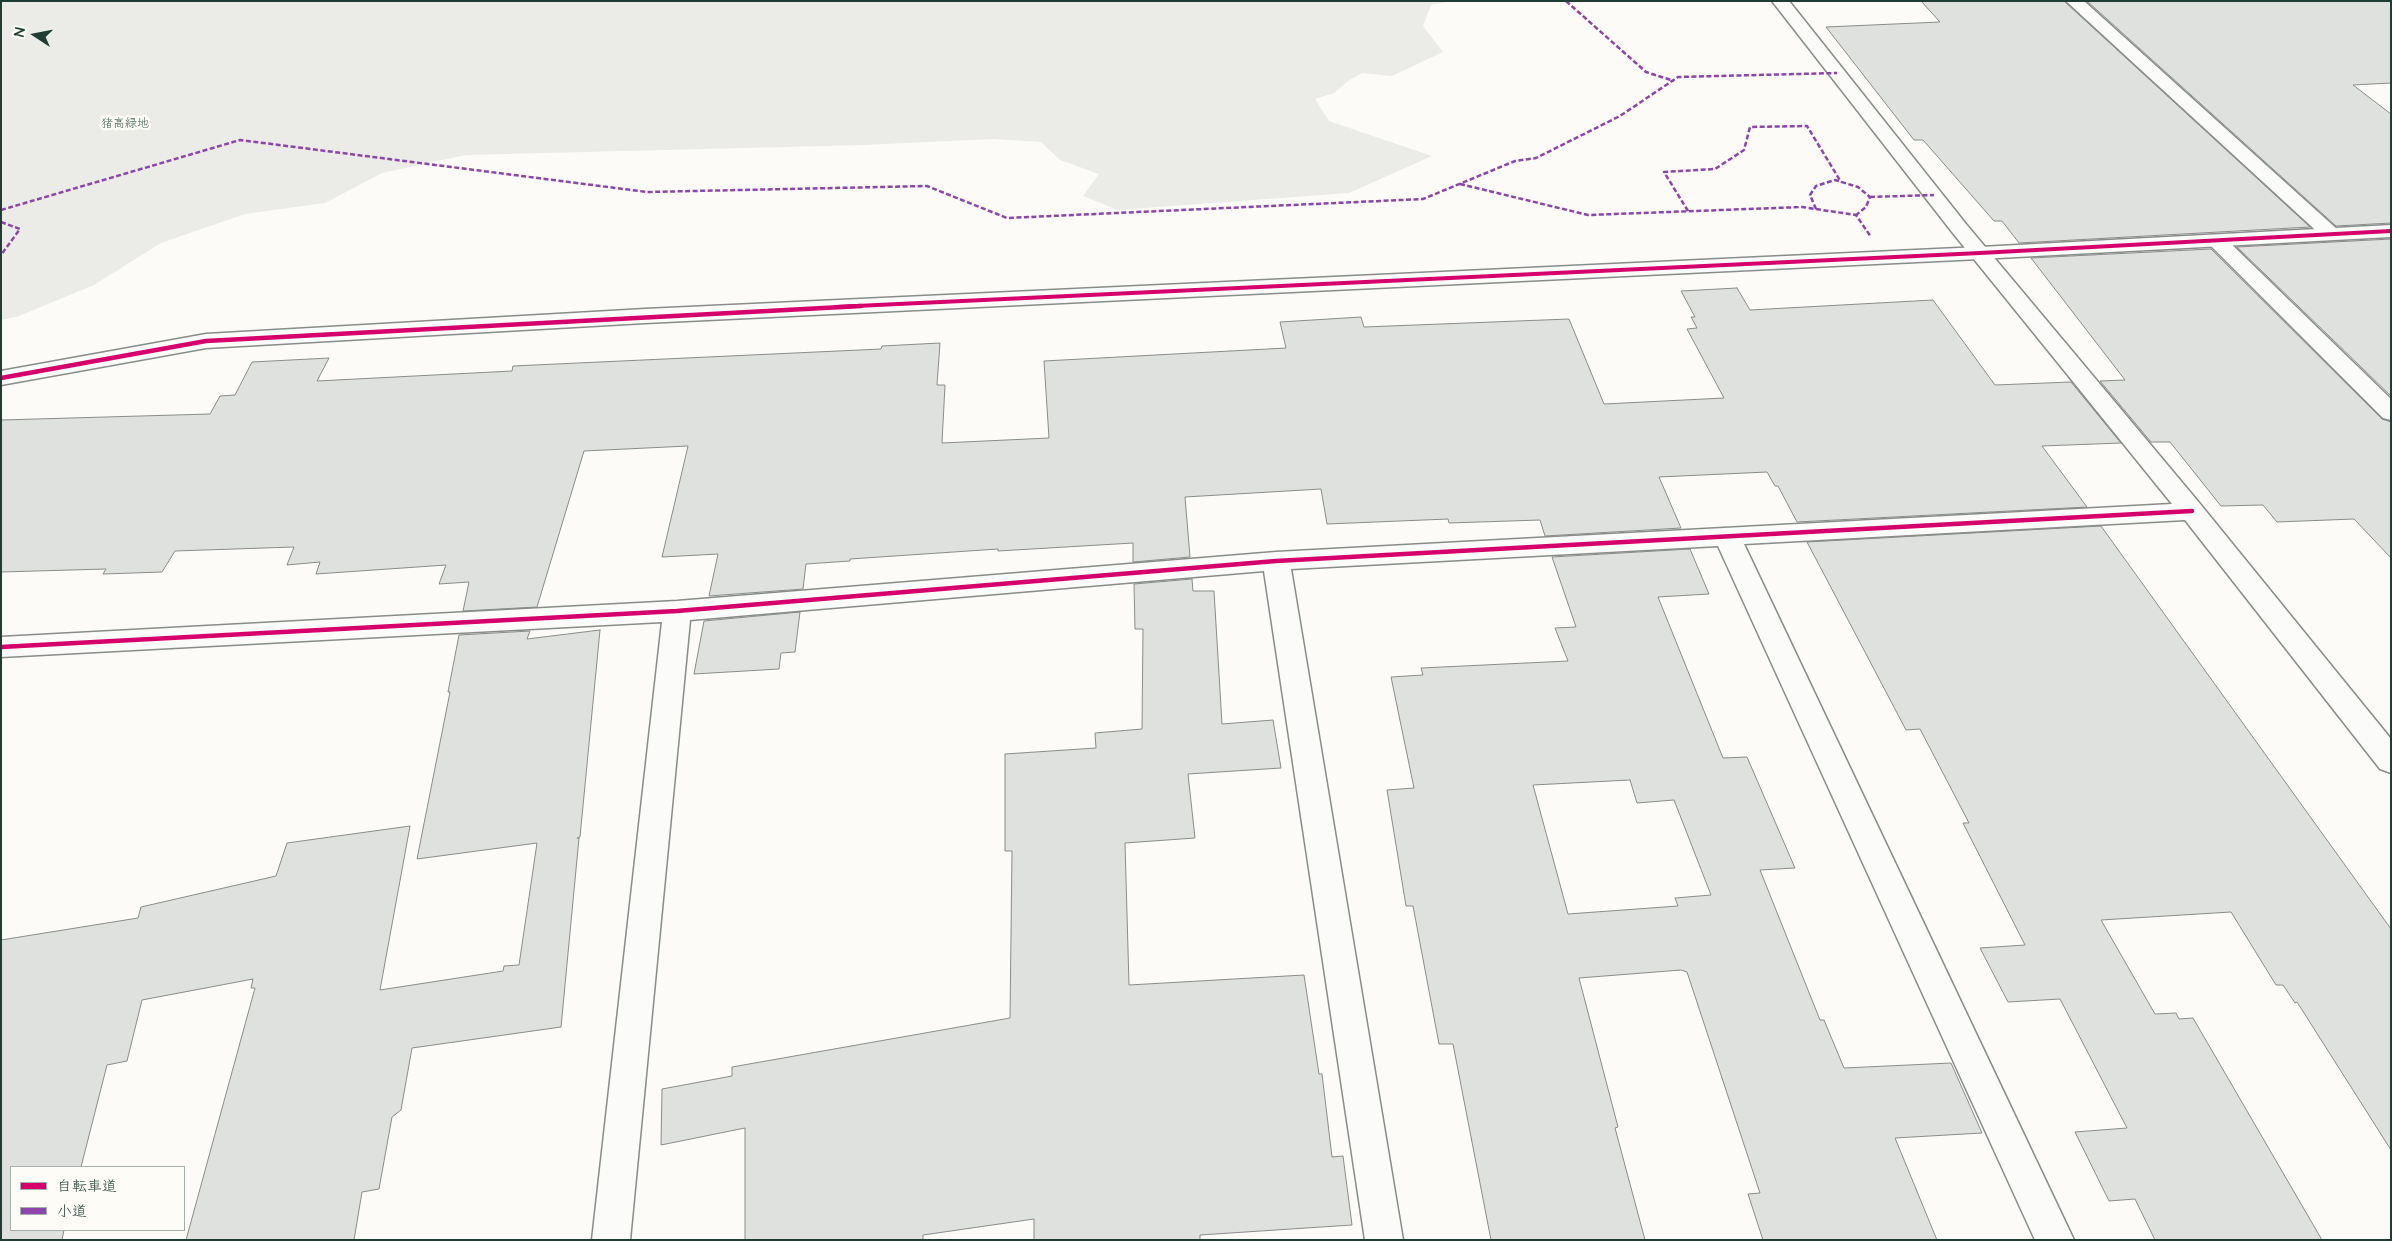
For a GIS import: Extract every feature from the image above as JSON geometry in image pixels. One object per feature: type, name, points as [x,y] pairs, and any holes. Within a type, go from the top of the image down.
[{"type":"street","points":[[1780,1],[1980,254],[2192,511],[2391,761]]},
{"type":"street","points":[[2074,1],[2331,234]]},
{"type":"street","points":[[1,378],[206,341],[675,315],[1980,254],[2391,231]]},
{"type":"street","points":[[2218,241],[2391,413]]},
{"type":"street","points":[[1,647],[677,611],[1276,560],[2192,511]]},
{"type":"street","points":[[1727,536],[2055,1240]]},
{"type":"street","points":[[1276,560],[1384,1240]]},
{"type":"street","points":[[611,1240],[677,611]]},
{"type":"green space","name":"猪高緑地","points":[[1,1],[1452,1],[1431,5],[1423,26],[1443,52],[1392,76],[1362,73],[1348,81],[1334,93],[1315,99],[1329,121],[1432,156],[1349,193],[1118,210],[1083,196],[1099,174],[1060,160],[1041,142],[993,139],[864,145],[466,155],[382,173],[325,203],[245,214],[161,243],[94,285],[19,316],[1,320]]},
{"type":"building","points":[[1921,1],[2064,1],[2310,227],[2019,243],[2002,221],[1994,221],[1923,140],[1914,140],[1826,27],[1940,22]]},
{"type":"building","points":[[2087,1],[2391,1],[2391,83],[2353,85],[2391,114],[2391,223],[2336,226]]},
{"type":"building","points":[[2391,239],[2391,396],[2237,247]]},
{"type":"building","points":[[2211,249],[2382,419],[2391,422],[2391,558],[2354,519],[2277,522],[2263,505],[2221,506],[2170,442],[2151,442],[2100,381],[2125,380],[2031,258]]},
{"type":"building","points":[[1737,288],[1750,310],[1933,300],[1995,385],[2071,382],[2121,443],[2042,446],[2087,507],[1797,522],[1778,486],[1775,486],[1767,472],[1659,477],[1681,528],[1545,536],[1540,520],[1449,523],[1448,519],[1327,524],[1321,489],[1185,497],[1190,557],[1133,562],[1133,543],[998,551],[998,549],[850,559],[850,561],[806,564],[803,589],[709,596],[718,554],[662,557],[688,446],[584,451],[537,607],[463,611],[469,582],[439,584],[446,565],[316,574],[320,562],[287,565],[294,547],[175,551],[162,572],[103,574],[106,569],[1,572],[1,420],[210,414],[220,396],[235,395],[252,362],[329,358],[317,381],[512,371],[513,366],[881,349],[882,346],[940,343],[937,385],[945,385],[942,443],[1049,438],[1044,361],[1286,348],[1280,322],[1361,317],[1364,327],[1569,319],[1604,404],[1724,398],[1687,329],[1697,328],[1691,317],[1695,317],[1681,291]]},
{"type":"building","points":[[2101,526],[2391,929],[2391,1150],[2297,1002],[2295,1003],[2283,985],[2276,985],[2231,912],[2101,920],[2155,1014],[2176,1013],[2179,1019],[2193,1018],[2322,1240],[2155,1240],[2135,1199],[2109,1201],[2075,1132],[2127,1128],[2060,999],[2008,1002],[1980,948],[2025,945],[1963,823],[1969,823],[1920,729],[1906,730],[1807,542]]},
{"type":"building","points":[[1690,549],[1709,594],[1658,597],[1723,758],[1747,757],[1795,868],[1760,870],[1820,1020],[1824,1020],[1844,1068],[1951,1063],[1982,1133],[1895,1138],[1937,1240],[1763,1240],[1748,1194],[1760,1193],[1687,972],[1681,970],[1579,978],[1618,1127],[1615,1128],[1645,1240],[1491,1240],[1453,1044],[1439,1044],[1413,906],[1406,906],[1387,790],[1414,788],[1391,677],[1423,675],[1421,668],[1568,661],[1555,628],[1576,627],[1552,557]],"holes":[[[1630,780],[1637,803],[1674,800],[1711,895],[1675,898],[1678,906],[1568,914],[1533,785]]]},
{"type":"building","points":[[1192,579],[1193,591],[1214,591],[1222,724],[1273,720],[1281,768],[1188,774],[1195,838],[1125,843],[1129,985],[1304,975],[1319,1074],[1322,1074],[1332,1157],[1343,1156],[1352,1225],[1200,1235],[1200,1240],[1034,1240],[1034,1219],[923,1235],[923,1240],[745,1240],[745,1128],[661,1145],[662,1089],[732,1076],[732,1067],[1010,1018],[1012,851],[1005,851],[1005,754],[1096,748],[1095,733],[1142,729],[1143,629],[1135,629],[1134,584]]},
{"type":"building","points":[[800,612],[795,652],[781,653],[779,669],[694,674],[704,621]]},
{"type":"building","points":[[600,630],[580,837],[577,838],[579,838],[561,1027],[412,1048],[401,1110],[392,1117],[379,1189],[362,1192],[354,1240],[186,1240],[255,988],[251,988],[253,979],[142,1000],[127,1061],[107,1065],[81,1166],[10,1166],[10,1231],[64,1231],[62,1240],[1,1240],[1,940],[138,918],[141,907],[276,876],[287,843],[410,826],[380,990],[503,971],[504,966],[519,965],[537,843],[417,859],[450,692],[448,692],[459,635],[530,631],[527,639]]},
{"type":"marked path","points":[[1566,1],[1646,72],[1674,81]]},
{"type":"marked path","points":[[1,210],[240,140],[647,192],[927,186],[1007,218],[1423,199],[1515,161],[1536,158],[1620,116],[1678,77],[1837,73]]},
{"type":"marked path","points":[[1688,211],[1664,172],[1715,169],[1744,150],[1750,127],[1807,126],[1841,182]]},
{"type":"marked path","points":[[1816,209],[1810,195],[1816,186],[1835,180],[1858,187],[1870,197],[1866,207],[1856,215]]},
{"type":"marked path","points":[[1460,184],[1588,215],[1802,207],[1856,215],[1871,237]]},
{"type":"marked path","points":[[1870,197],[1934,195]]},
{"type":"marked path","points":[[1,222],[20,229],[1,255]]},
{"type":"cycle path","points":[[1,378],[206,341],[645,316],[1980,253],[2391,231]]},
{"type":"cycle path","points":[[1,647],[677,611],[1276,561],[2192,511]]}]
